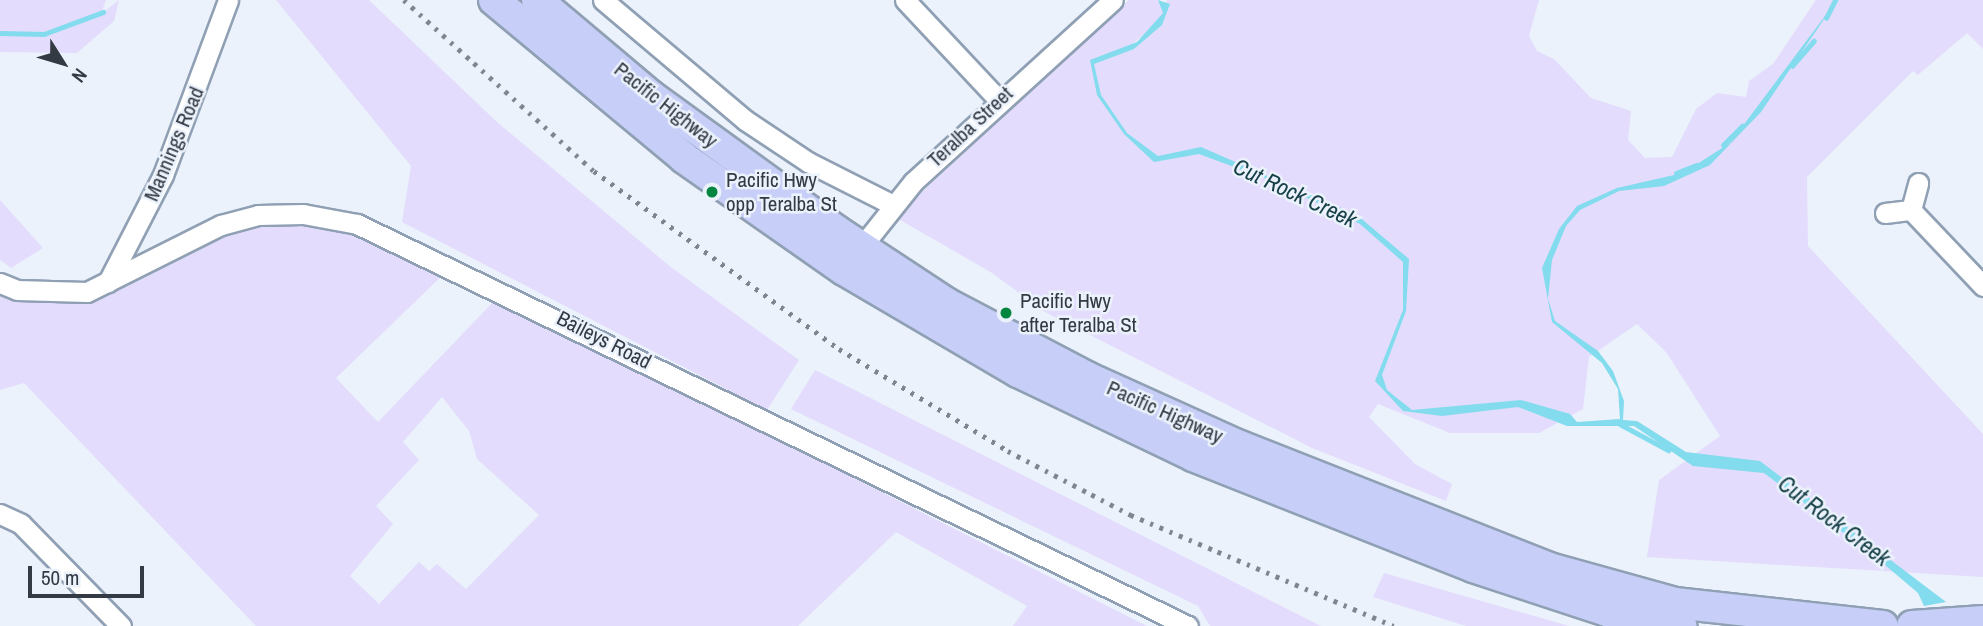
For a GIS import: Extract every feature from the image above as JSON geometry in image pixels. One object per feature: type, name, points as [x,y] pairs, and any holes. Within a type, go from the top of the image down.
[{"type":"main road","name":"Pacific Highway","points":[[494,0],[658,139],[852,259],[1018,372],[1193,456],[1524,585],[1681,626]]},
{"type":"main road","name":"Pacific Highway","points":[[537,0],[852,259],[946,303],[1087,377],[1479,543],[1675,603],[1883,626]]},
{"type":"main road","points":[[1912,626],[1983,621]]},
{"type":"street","name":"Mannings Road","points":[[108,282],[163,175],[228,0]]},
{"type":"street","name":"Pacific Highway","points":[[603,0],[786,149],[891,204]]},
{"type":"street","points":[[905,0],[998,99]]},
{"type":"street","name":"Teralba Street","points":[[852,259],[891,204],[998,99],[1113,0]]},
{"type":"street","points":[[1911,210],[1918,183]]},
{"type":"street","points":[[1885,213],[1911,210]]},
{"type":"street","points":[[1911,210],[1983,286]]},
{"type":"street","name":"Baileys Road","points":[[0,283],[63,293],[108,282],[221,225],[258,215],[303,214],[357,224],[1188,626]]},
{"type":"street","points":[[0,514],[21,524],[121,626]]},
{"type":"shaded area","points":[[0,0],[106,0],[101,14],[119,0],[114,21],[77,53],[0,52]]},
{"type":"shaded area","points":[[276,0],[369,0],[498,123],[672,268],[799,360],[767,410],[402,222],[411,166]]},
{"type":"shaded area","points":[[1129,0],[1158,0],[1165,8],[1159,22],[1131,45],[1134,49],[1162,25],[1167,0],[1539,0],[1529,36],[1537,51],[1554,59],[1591,98],[1631,111],[1628,140],[1645,158],[1672,157],[1696,109],[1717,93],[1746,97],[1749,81],[1773,64],[1816,0],[1983,0],[1983,49],[1967,33],[1918,75],[1913,71],[1807,177],[1808,246],[1983,434],[1983,577],[1647,557],[1659,480],[1720,436],[1666,352],[1637,324],[1589,357],[1583,409],[1539,433],[1450,433],[1378,404],[1369,417],[1415,464],[1452,484],[1446,501],[1312,448],[1043,311],[992,273],[895,217]]},
{"type":"shaded area","points":[[0,200],[43,248],[11,268],[0,260]]},
{"type":"shaded area","points":[[294,220],[350,230],[446,272],[336,378],[378,422],[497,298],[1147,626],[1013,626],[1027,606],[896,532],[798,626],[256,626],[24,383],[0,390],[0,291],[18,300],[65,301],[224,233]],"holes":[[[442,397],[469,431],[477,459],[539,515],[466,589],[437,564],[429,571],[419,562],[379,604],[350,576],[393,524],[376,506],[419,460],[403,442]]]},
{"type":"shaded area","points":[[815,370],[1321,626],[1210,626],[1198,606],[791,409]]},
{"type":"shaded area","points":[[1384,573],[1569,626],[1466,626],[1373,597]]},
{"type":"water","points":[[1158,0],[1170,4],[1162,25],[1134,49],[1094,64],[1101,95],[1127,133],[1158,156],[1201,147],[1357,215],[1409,259],[1406,311],[1382,375],[1387,390],[1412,410],[1521,400],[1570,414],[1577,422],[1620,419],[1618,389],[1602,363],[1552,322],[1542,268],[1559,229],[1577,206],[1617,188],[1683,173],[1730,143],[1837,0],[1761,112],[1710,165],[1664,186],[1619,191],[1580,210],[1566,226],[1552,260],[1548,299],[1555,321],[1598,351],[1613,371],[1624,401],[1623,420],[1637,421],[1686,452],[1760,461],[1946,602],[1924,606],[1918,593],[1878,559],[1764,473],[1693,466],[1634,426],[1567,426],[1518,407],[1442,416],[1403,411],[1375,381],[1403,310],[1403,262],[1360,224],[1272,181],[1199,154],[1154,162],[1124,134],[1097,95],[1090,60],[1137,42],[1163,13]]},
{"type":"waterway","points":[[1826,18],[1835,0]]},
{"type":"waterway","name":"Cut Rock Creek","points":[[0,33],[44,34],[103,12]]},
{"type":"waterway","points":[[1792,66],[1814,41]]},
{"type":"waterway","points":[[1723,145],[1742,126]]},
{"type":"waterway","points":[[1676,173],[1697,165]]},
{"type":"waterway","name":"Cut Rock Creek","points":[[1620,424],[1668,450]]},
{"type":"railway","points":[[404,0],[594,171],[839,349],[1008,451],[1131,515],[1394,626]]},
{"type":"place","name":"Pacific Hwy opp Teralba St","points":[[712,192]]},
{"type":"place","name":"Pacific Hwy after Teralba St","points":[[1006,313]]}]
